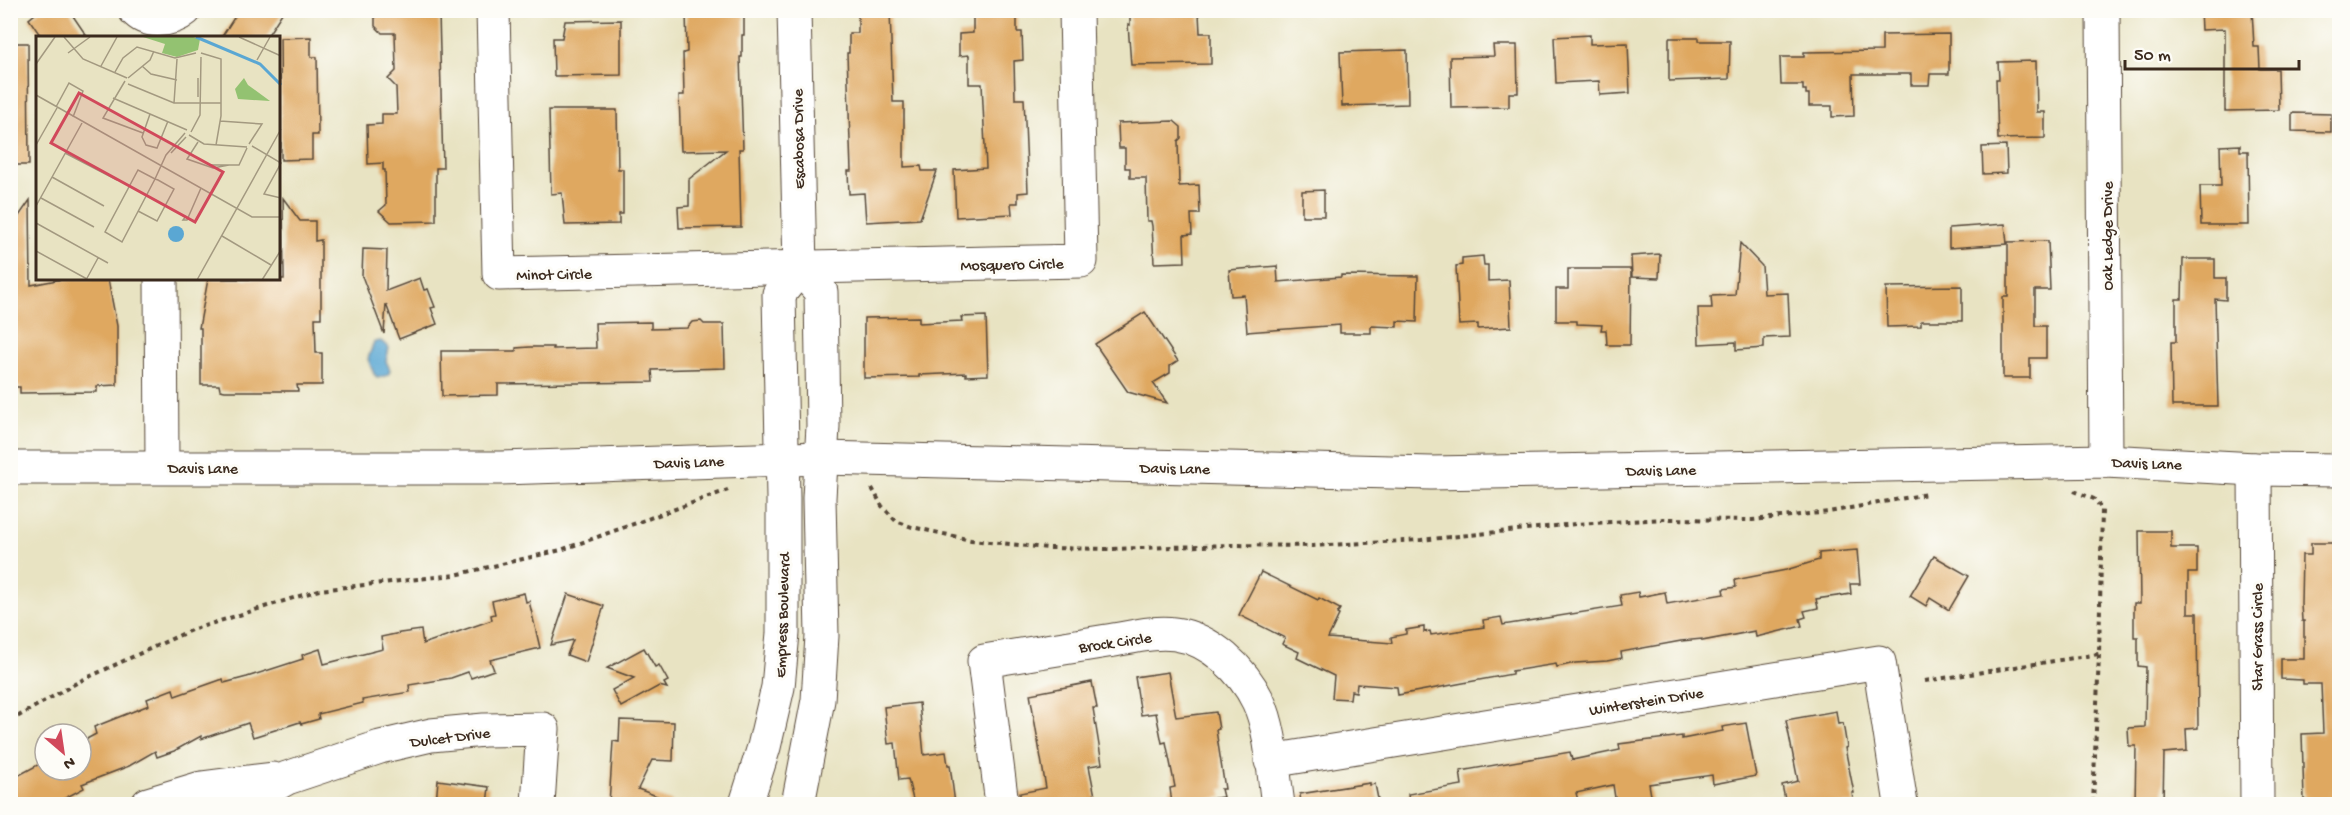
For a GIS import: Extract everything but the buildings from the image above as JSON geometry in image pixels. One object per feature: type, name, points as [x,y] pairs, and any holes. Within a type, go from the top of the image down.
[{"type":"street","name":"Minot Circle","points":[[493,10],[499,274],[800,268]]},
{"type":"street","name":"Escabosa Drive","points":[[794,10],[800,268]]},
{"type":"street","name":"Mosquero Circle","points":[[800,268],[1081,261],[1076,10]]},
{"type":"street","name":"Oak Ledge Drive","points":[[2103,10],[2106,461]]},
{"type":"street","points":[[783,458],[779,294],[800,268],[821,292],[823,458],[819,498],[822,636],[818,700],[798,804]]},
{"type":"street","points":[[161,280],[162,467]]},
{"type":"street","name":"Empress Boulevard","points":[[747,804],[764,747],[778,687],[783,633],[783,458]]},
{"type":"street","name":"Davis Lane","points":[[10,468],[501,468],[823,458],[1431,473],[2106,461],[2255,469],[2340,470]]},
{"type":"street","name":"Star Grass Circle","points":[[2255,469],[2258,804]]},
{"type":"street","name":"Brock Circle","points":[[1002,804],[984,661],[1147,634],[1176,634],[1199,642],[1223,657],[1239,671],[1259,702],[1265,722],[1278,804]]},
{"type":"street","name":"Winterstein Drive","points":[[1271,761],[1879,662],[1901,804]]},
{"type":"street","name":"Dulcet Drive","points":[[240,804],[286,778],[360,753],[431,735],[484,730],[543,729],[538,804]]},
{"type":"street","name":"Dulcet Drive","points":[[148,804],[201,788],[286,778]]},
{"type":"path","points":[[869,485],[882,506],[896,521],[912,528],[971,540],[1014,545],[1112,549],[1230,545],[1313,546],[1421,540],[1575,524],[1664,519],[1752,519],[1829,512],[1932,493]]},
{"type":"path","points":[[10,721],[80,681],[191,630],[319,590],[455,575],[561,550],[736,488]]},
{"type":"path","points":[[2067,490],[2094,498],[2102,509],[2093,804]]},
{"type":"path","points":[[1925,681],[2099,654]]},
{"type":"water","points":[[381,341],[389,348],[386,361],[390,370],[388,375],[378,378],[368,359],[374,342]]}]
